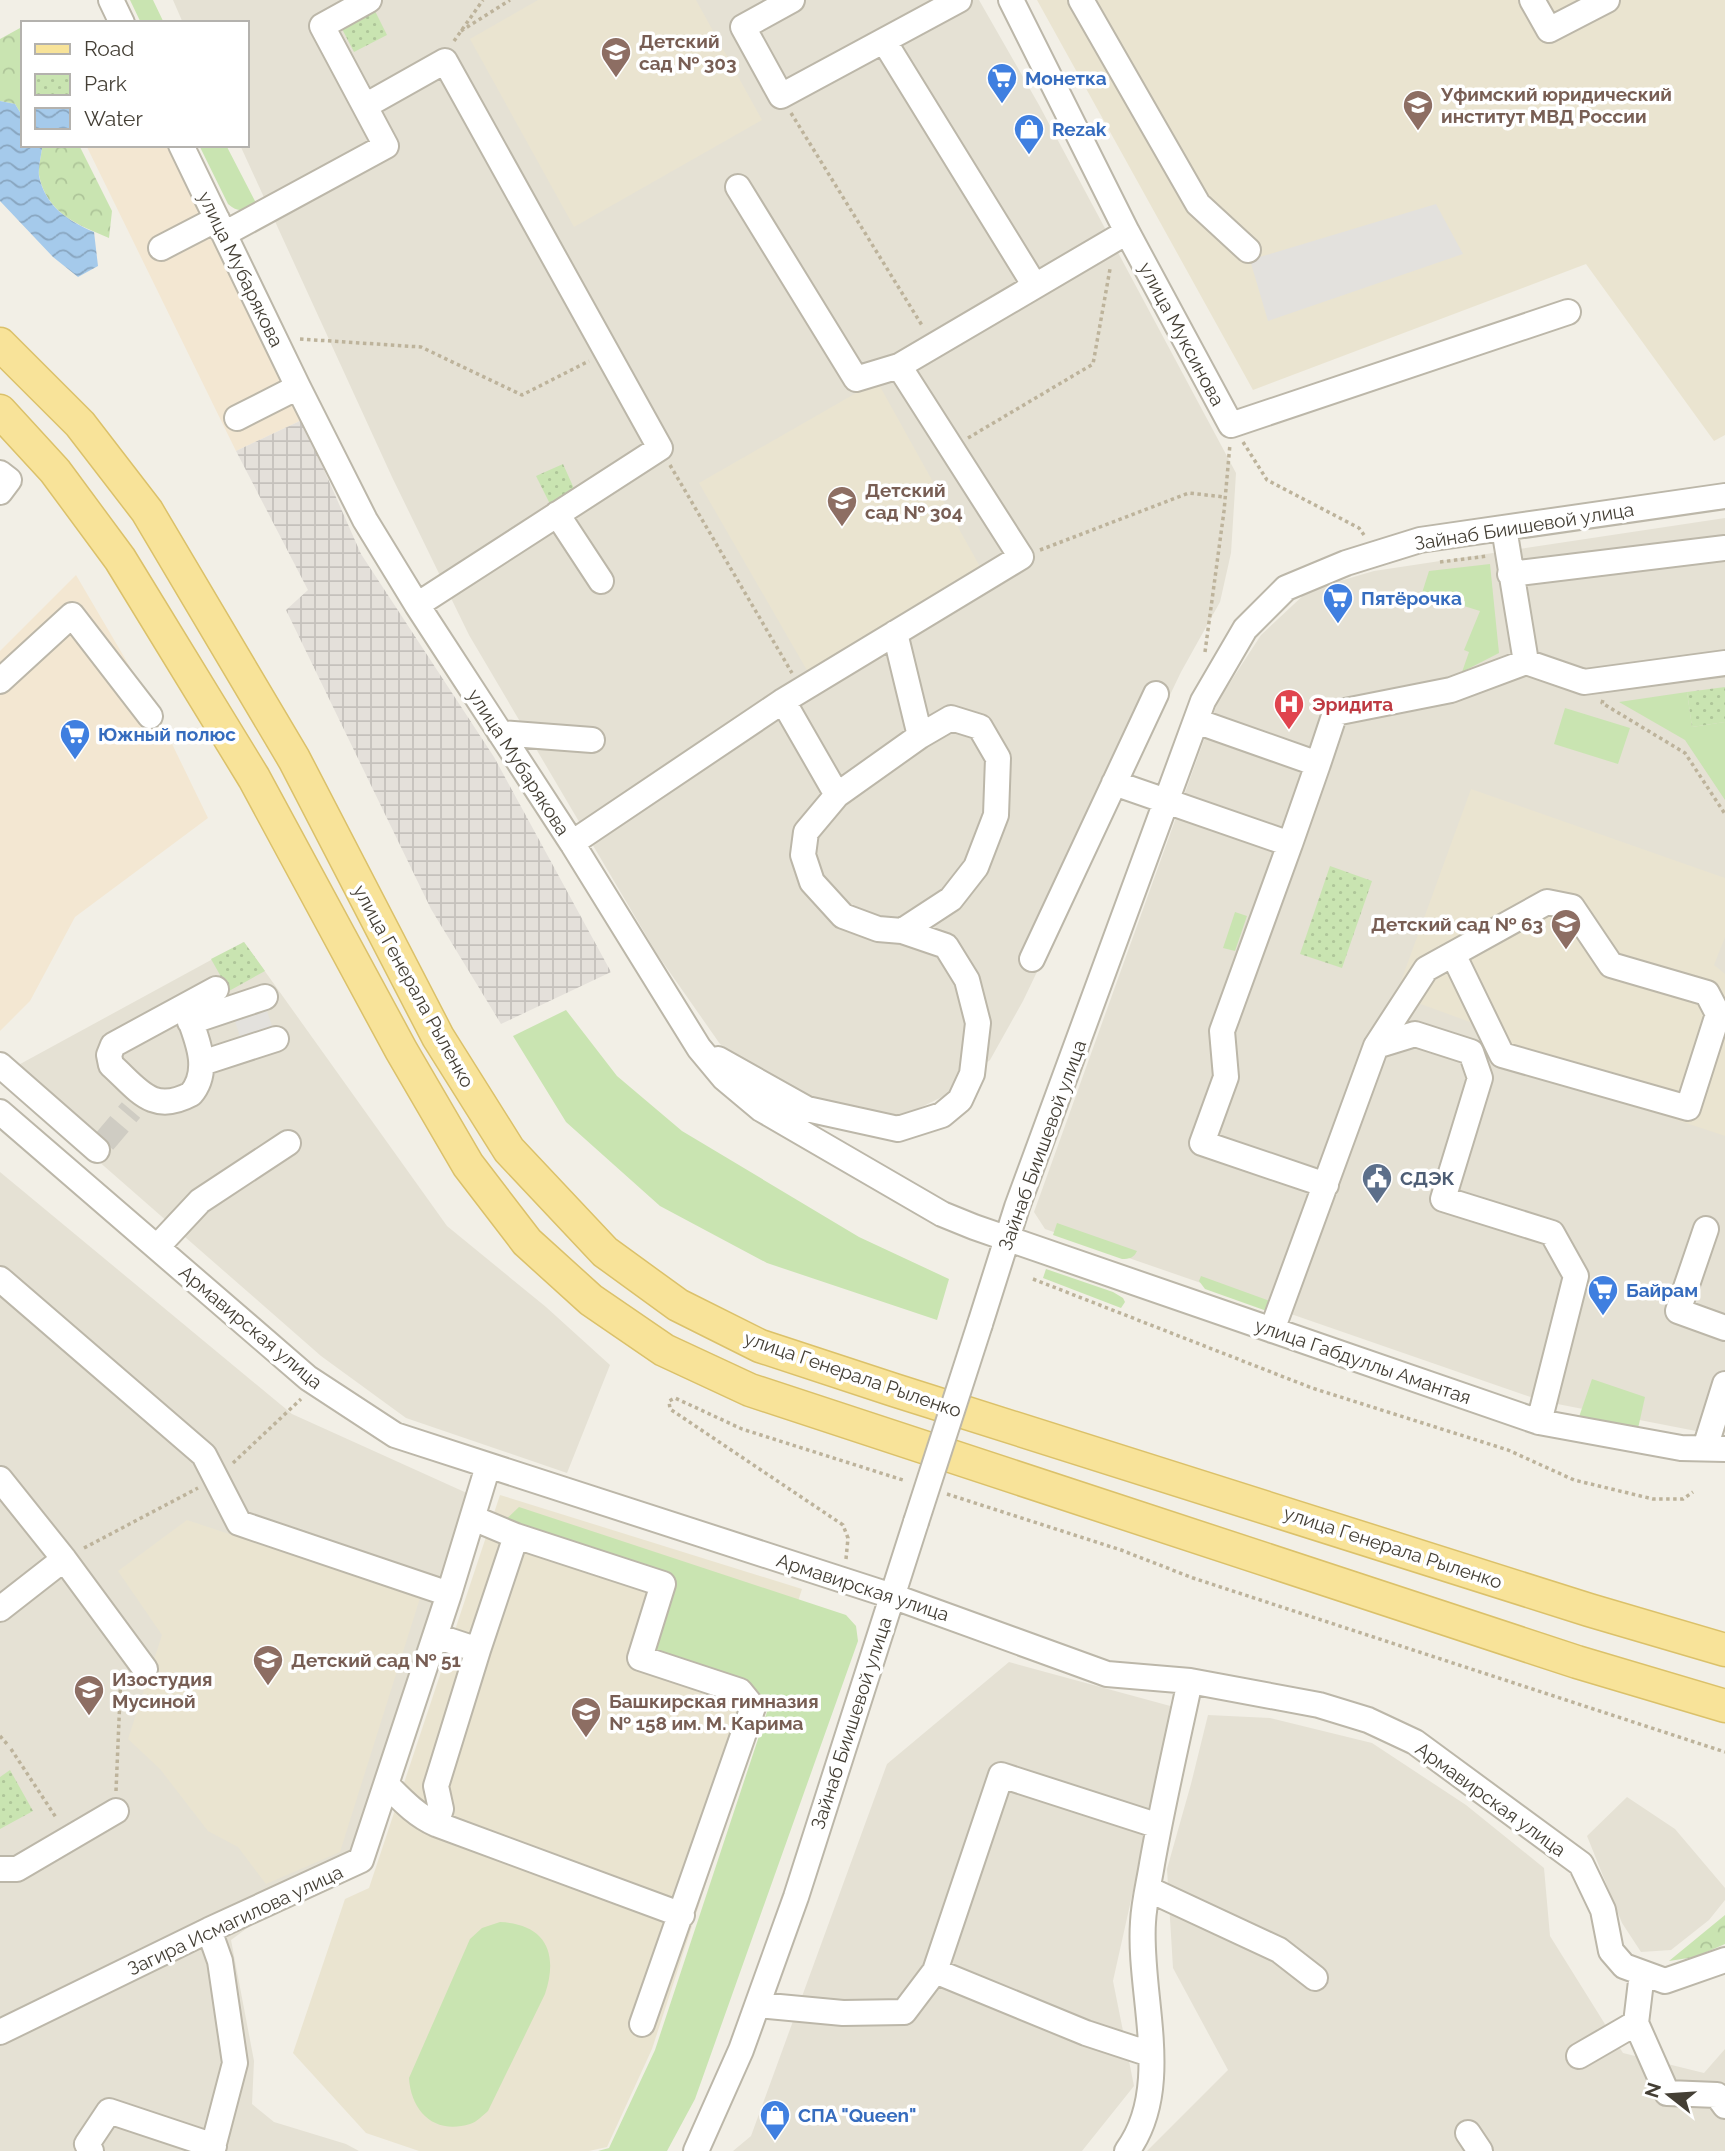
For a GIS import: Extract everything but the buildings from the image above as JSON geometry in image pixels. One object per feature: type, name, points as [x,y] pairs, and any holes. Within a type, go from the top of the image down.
[{"type":"main road","name":"улица Генерала Рыленко","points":[[0,344],[80,424],[148,511],[294,759],[438,1037],[509,1150],[605,1252],[678,1305],[760,1346],[1589,1610],[1725,1650]]},
{"type":"main road","points":[[0,411],[55,471],[120,559],[254,778],[401,1050],[468,1165],[527,1242],[591,1300],[664,1350],[750,1390],[1577,1662],[1719,1705]]},
{"type":"street","points":[[111,0],[121,21]]},
{"type":"street","points":[[161,248],[220,226],[386,146],[321,26],[369,0]]},
{"type":"street","points":[[792,0],[743,27],[781,96],[959,0]]},
{"type":"street","name":"улица Муксинова","points":[[1011,0],[1121,236],[1231,425],[1568,312]]},
{"type":"street","points":[[1081,0],[1198,204],[1248,250]]},
{"type":"street","points":[[1532,0],[1549,30],[1607,0]]},
{"type":"street","points":[[884,41],[1035,286]]},
{"type":"street","points":[[365,106],[445,61],[660,448],[417,605]]},
{"type":"street","name":"улица Мубарякова","points":[[182,147],[365,520],[572,843],[699,1048],[724,1078],[761,1109],[942,1214],[1008,1238]]},
{"type":"street","points":[[738,187],[856,379],[899,366],[1121,236]]},
{"type":"street","points":[[572,843],[792,695],[1021,557],[899,366]]},
{"type":"street","points":[[237,418],[298,387]]},
{"type":"street","points":[[0,473],[9,481],[0,492]]},
{"type":"street","name":"Зайнаб Биишевой улица","points":[[696,2151],[758,2005],[796,1897],[1022,1194],[1203,701],[1245,629],[1286,589],[1346,563],[1420,540],[1725,496]]},
{"type":"street","points":[[557,514],[601,581]]},
{"type":"street","points":[[1504,528],[1526,662]]},
{"type":"street","points":[[1509,564],[1725,548]]},
{"type":"street","points":[[0,681],[72,615],[150,716]]},
{"type":"street","points":[[895,633],[920,736]]},
{"type":"street","points":[[1326,1185],[1202,1143],[1226,1077],[1222,1031],[1335,713],[1451,690],[1526,662],[1584,682],[1725,663]]},
{"type":"street","points":[[1031,959],[1156,694]]},
{"type":"street","points":[[792,695],[837,795]]},
{"type":"street","points":[[699,1048],[807,1109],[898,1129],[942,1115],[960,1100],[972,1074],[978,1023],[967,980],[946,946],[902,931],[878,929],[843,916],[812,882],[803,855],[806,832],[837,795],[920,736],[951,718],[980,727],[998,758],[996,816],[976,867],[951,899],[902,931]]},
{"type":"street","points":[[1196,721],[1318,764]]},
{"type":"street","points":[[500,733],[592,740]]},
{"type":"street","points":[[1114,783],[1290,844]]},
{"type":"street","points":[[1272,1330],[1376,1046],[1426,969],[1453,954],[1547,902],[1572,907],[1611,965],[1707,993],[1721,1015],[1688,1108],[1502,1055],[1453,954]]},
{"type":"street","points":[[187,1014],[216,989]]},
{"type":"street","points":[[187,1014],[202,1063],[194,1090],[187,1096],[164,1103],[138,1102],[111,1065],[110,1050],[113,1045],[187,1014],[265,997]]},
{"type":"street","points":[[1376,1046],[1415,1034],[1471,1052],[1480,1078],[1443,1199],[1552,1233],[1576,1276],[1539,1422]]},
{"type":"street","points":[[202,1063],[276,1038]]},
{"type":"street","points":[[0,1065],[100,1146],[74,1176]]},
{"type":"street","name":"Армавирская улица","points":[[0,1112],[317,1384],[395,1435],[892,1596],[1107,1674],[1190,1681],[1320,1705],[1368,1720],[1415,1742],[1581,1864],[1604,1910],[1611,1951],[1624,1966],[1665,1980],[1725,1960]]},
{"type":"street","points":[[157,1247],[200,1201],[288,1143]]},
{"type":"street","points":[[1706,1228],[1678,1311],[1725,1328]]},
{"type":"street","name":"улица Габдуллы Амантая","points":[[1008,1238],[1539,1422],[1681,1448],[1715,1449]]},
{"type":"street","points":[[0,1279],[204,1455],[239,1523],[449,1594]]},
{"type":"street","points":[[1715,1449],[1725,1384]]},
{"type":"street","name":"Загира Исмагилова улица","points":[[0,2032],[209,1930],[361,1860],[436,1636],[488,1466]]},
{"type":"street","points":[[0,1479],[64,1559],[145,1669]]},
{"type":"street","points":[[473,1518],[516,1536],[663,1584],[640,1658],[740,1691],[753,1707],[642,2024]]},
{"type":"street","points":[[436,1825],[441,1809],[436,1786],[516,1536]]},
{"type":"street","points":[[0,1609],[64,1559]]},
{"type":"street","points":[[436,1636],[478,1650]]},
{"type":"street","points":[[1127,2151],[1144,2119],[1150,2090],[1143,1922],[1159,1826],[1190,1681]]},
{"type":"street","points":[[758,2005],[844,2013],[904,2012],[935,1971],[1001,1775],[1159,1826]]},
{"type":"street","points":[[387,1785],[408,1806],[436,1825],[682,1915]]},
{"type":"street","points":[[0,1869],[17,1870],[116,1811]]},
{"type":"street","points":[[1148,1889],[1279,1951],[1315,1978]]},
{"type":"street","points":[[91,2151],[87,2144],[109,2111],[213,2149],[235,2063],[220,1961],[209,1930]]},
{"type":"street","points":[[935,1971],[1086,2033],[1150,2054]]},
{"type":"street","points":[[1642,1973],[1636,2023],[1667,2093],[1722,2097]]},
{"type":"street","points":[[1579,2056],[1636,2023]]},
{"type":"path","points":[[445,61],[457,34],[483,0]]},
{"type":"path","points":[[457,34],[510,0]]},
{"type":"path","points":[[781,96],[934,345]]},
{"type":"path","points":[[951,448],[1093,363],[1121,236]]},
{"type":"path","points":[[274,337],[421,347],[522,395],[607,352]]},
{"type":"path","points":[[1204,655],[1225,497],[1231,425]]},
{"type":"path","points":[[1231,425],[1267,480],[1359,528]]},
{"type":"path","points":[[660,448],[792,695]]},
{"type":"path","points":[[1021,557],[1189,493],[1225,497]]},
{"type":"path","points":[[1428,563],[1509,564]]},
{"type":"path","points":[[1604,679],[1602,703],[1685,753],[1725,814]]},
{"type":"path","points":[[1033,1279],[1312,1388],[1508,1450],[1574,1480],[1653,1499],[1683,1499],[1693,1492]]},
{"type":"path","points":[[64,1559],[216,1479],[317,1384]]},
{"type":"path","points":[[846,1563],[848,1538],[843,1525],[670,1409],[670,1401],[675,1398],[742,1429],[912,1483]]},
{"type":"path","points":[[938,1492],[1121,1550],[1194,1578],[1725,1752]]},
{"type":"path","points":[[116,1811],[122,1637]]},
{"type":"path","points":[[0,1736],[7,1744]]},
{"type":"path","points":[[11,1749],[69,1839]]},
{"type":"shaded area","points":[[173,0],[979,0],[1039,105],[1236,473],[1231,553],[1220,602],[1181,672],[1023,1001],[990,1060],[944,1096],[901,1117],[806,1098],[720,1044],[657,954],[469,635],[392,477],[241,147],[248,147],[248,21],[182,21]]},
{"type":"shaded area","name":"Детский сад № 303","points":[[538,0],[696,0],[762,120],[574,227],[470,39]]},
{"type":"shaded area","name":"Уфимский юридический институт МВД России","points":[[1037,0],[1725,0],[1725,435],[1714,441],[1586,264],[1253,390]]},
{"type":"shaded area","points":[[87,147],[168,147],[302,420],[236,451]]},
{"type":"shaded area","points":[[1436,204],[1463,254],[1268,321],[1250,260]]},
{"type":"shaded area","name":"Детский сад № 304","points":[[877,381],[984,574],[812,679],[699,483]]},
{"type":"shaded area","points":[[302,420],[361,554],[494,757],[611,972],[501,1024],[431,909],[286,610],[308,590],[236,451]]},
{"type":"shaded area","points":[[1725,518],[1725,1426],[1696,1431],[1542,1401],[1045,1229],[1034,1212],[1218,701],[1261,635],[1309,590],[1374,571]]},
{"type":"shaded area","points":[[76,575],[157,713],[208,818],[75,917],[30,1001],[0,1031],[0,651]]},
{"type":"shaded area","name":"Детский сад № 63","points":[[1471,789],[1725,878],[1725,937],[1714,965],[1725,974],[1725,1136],[1491,1058],[1470,1022],[1396,995]]},
{"type":"shaded area","points":[[244,942],[447,1226],[546,1307],[610,1365],[567,1473],[406,1418],[321,1356],[0,1075]]},
{"type":"shaded area","points":[[267,1011],[272,1026],[240,1037],[235,1021]]},
{"type":"shaded area","points":[[0,1172],[292,1414],[469,1494],[356,1848],[231,1940],[254,2061],[252,2104],[274,2122],[346,2144],[359,2151],[0,2151]]},
{"type":"shaded area","name":"Башкирская гимназия № 158 им. М. Карима","points":[[500,1495],[802,1589],[652,2049],[607,2147],[589,2151],[419,2151],[366,2133],[293,2053],[345,1899],[369,1888]]},
{"type":"shaded area","name":"Детский сад № 51","points":[[187,1520],[420,1598],[340,1852],[266,1884],[238,1847],[208,1831],[160,1769],[128,1739],[162,1635],[118,1571]]},
{"type":"shaded area","points":[[1009,1662],[1174,1707],[1113,1981],[1134,2086],[1082,2151],[733,2151],[751,2136],[887,1764]]},
{"type":"shaded area","points":[[1208,1715],[1270,1718],[1372,1743],[1466,1805],[1544,1868],[1550,1936],[1623,2053],[1704,2073],[1725,2049],[1725,2151],[1147,2151],[1228,2070],[1173,1968],[1167,1869]]},
{"type":"shaded area","points":[[1627,1797],[1675,1829],[1725,1888],[1725,1900],[1709,1920],[1671,1950],[1641,1952],[1622,1923],[1587,1836]]},
{"type":"green space","points":[[130,0],[153,0],[163,21],[140,21]]},
{"type":"green space","points":[[373,7],[387,35],[354,52],[340,25]]},
{"type":"green space","points":[[21,29],[21,114],[15,104],[0,101],[0,39]]},
{"type":"green space","points":[[80,147],[112,211],[109,238],[65,216],[49,199],[39,175],[42,148]]},
{"type":"green space","points":[[200,147],[227,147],[257,205],[242,210],[228,204]]},
{"type":"green space","points":[[563,464],[576,493],[551,506],[536,476]]},
{"type":"green space","points":[[1490,564],[1499,653],[1462,672],[1469,652],[1464,650],[1480,611],[1422,593],[1429,571]]},
{"type":"green space","points":[[1725,687],[1725,722],[1692,727],[1687,692]]},
{"type":"green space","points":[[1687,692],[1692,727],[1725,722],[1725,800],[1685,740],[1619,702]]},
{"type":"green space","points":[[1565,708],[1630,728],[1618,764],[1554,744]]},
{"type":"green space","points":[[1330,866],[1372,881],[1342,968],[1300,954]]},
{"type":"green space","points":[[1235,912],[1247,916],[1235,951],[1223,948]]},
{"type":"green space","points":[[244,942],[265,971],[229,991],[211,959]]},
{"type":"green space","points":[[566,1010],[617,1076],[682,1131],[859,1237],[949,1279],[937,1320],[767,1263],[660,1206],[566,1122],[513,1036]]},
{"type":"green space","points":[[1057,1223],[1137,1251],[1131,1258],[1122,1259],[1053,1235]]},
{"type":"green space","points":[[1046,1269],[1113,1292],[1125,1302],[1121,1308],[1043,1278]]},
{"type":"green space","points":[[1201,1276],[1278,1304],[1264,1310],[1205,1289],[1199,1281]]},
{"type":"green space","points":[[1592,1379],[1645,1397],[1637,1433],[1579,1417]]},
{"type":"green space","points":[[519,1507],[846,1615],[856,1626],[858,1641],[695,2099],[667,2151],[598,2151],[609,2148],[655,2050],[767,1712],[746,1689],[666,1659],[652,1648],[671,1576],[501,1524]]},
{"type":"green space","points":[[10,1770],[33,1811],[0,1829],[0,1777]]},
{"type":"green space","points":[[1725,1915],[1725,1944],[1695,1957],[1669,1961]]},
{"type":"green space","points":[[500,1922],[528,1928],[545,1943],[549,1953],[549,1979],[545,1994],[488,2111],[470,2124],[446,2126],[427,2118],[420,2110],[414,2101],[409,2078],[470,1939],[482,1928]]},
{"type":"water","points":[[0,101],[15,104],[21,114],[21,147],[42,148],[39,176],[46,196],[59,211],[75,223],[94,232],[98,266],[78,277],[53,257],[0,201]]},
{"type":"tunnel","points":[[104,1142],[131,1110]]},
{"type":"place","name":"Детский сад № 303","points":[[616,79]]},
{"type":"place","name":"Монетка","points":[[1002,105]]},
{"type":"place","name":"Уфимский юридический институт МВД России","points":[[1418,132]]},
{"type":"place","name":"Rezak","points":[[1029,156]]},
{"type":"place","name":"Детский сад № 304","points":[[842,528]]},
{"type":"place","name":"Пятёрочка","points":[[1338,625]]},
{"type":"place","name":"Эридита","points":[[1289,731]]},
{"type":"place","name":"Южный полюс","points":[[75,761]]},
{"type":"place","name":"Детский сад № 63","points":[[1566,951]]},
{"type":"place","name":"СДЭК","points":[[1377,1205]]},
{"type":"place","name":"Байрам","points":[[1603,1317]]},
{"type":"place","name":"Детский сад № 51","points":[[268,1687]]},
{"type":"place","name":"Изостудия Мусиной","points":[[89,1717]]},
{"type":"place","name":"Башкирская гимназия № 158 им. М. Карима","points":[[586,1739]]},
{"type":"place","name":"СПА \"Queen\"","points":[[775,2142]]}]
